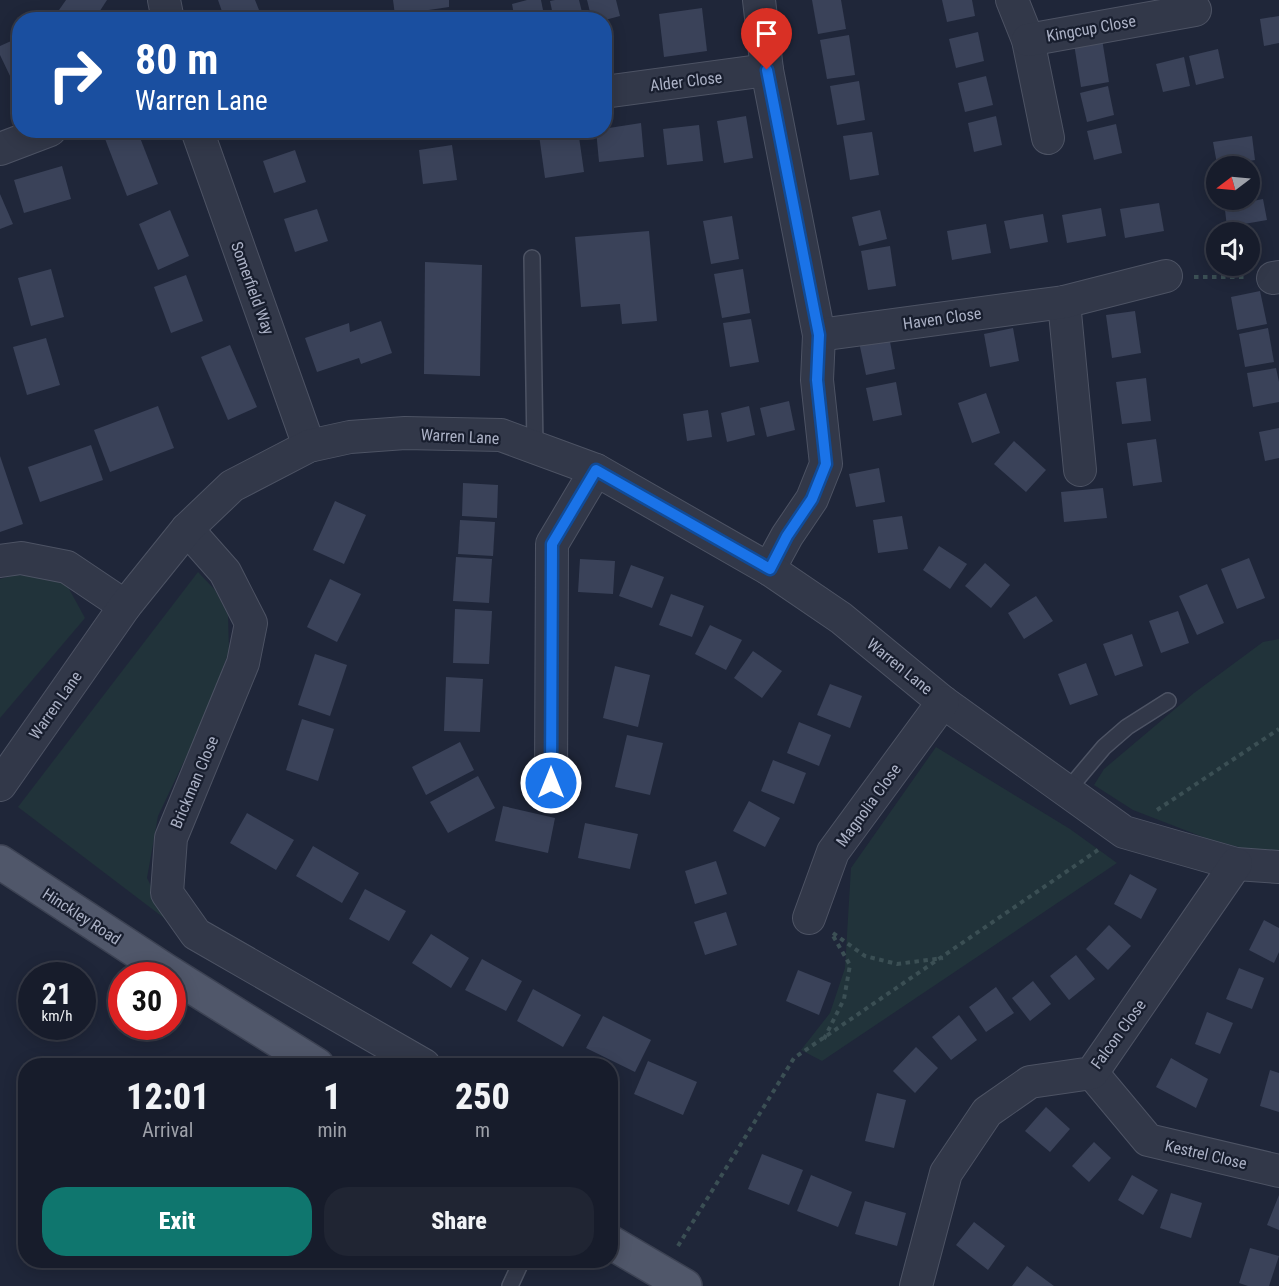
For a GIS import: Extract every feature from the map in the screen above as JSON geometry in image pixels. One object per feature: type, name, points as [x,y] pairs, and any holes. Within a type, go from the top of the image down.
[{"type":"main road","name":"Hinckley Road","points":[[0,862],[165,970],[306,1058]]},
{"type":"main road","points":[[618,1247],[674,1279]]},
{"type":"street","points":[[759,0],[767,70],[819,335],[817,380],[826,464],[812,499],[787,536],[770,569]]},
{"type":"street","name":"Kingcup Close","points":[[1012,0],[1028,40],[1195,10]]},
{"type":"street","points":[[1028,40],[1048,138]]},
{"type":"street","name":"Alder Close","points":[[612,91],[767,70]]},
{"type":"street","points":[[0,148],[28,138]]},
{"type":"street","name":"Somerfield Way","points":[[199,138],[309,446]]},
{"type":"street","name":"Haven Close","points":[[819,335],[1064,302],[1166,276]]},
{"type":"street","points":[[1064,302],[1080,470]]},
{"type":"street","name":"Warren Lane","points":[[0,785],[125,606],[186,529],[232,486],[309,446],[350,437],[405,433],[501,435],[596,470],[770,569],[841,618],[944,702],[1124,832],[1236,864],[1279,867]]},
{"type":"street","points":[[551,783],[552,544],[596,470]]},
{"type":"street","name":"Brickman Close","points":[[186,529],[225,572],[251,623],[243,663],[171,838],[167,893],[196,934],[412,1058]]},
{"type":"street","points":[[0,561],[21,558],[67,567],[125,606]]},
{"type":"street","name":"Magnolia Close","points":[[809,918],[833,852],[944,702]]},
{"type":"street","name":"Falcon Close","points":[[916,1286],[946,1173],[987,1112],[1030,1082],[1092,1073],[1236,864]]},
{"type":"street","name":"Kestrel Close","points":[[1092,1073],[1148,1140],[1279,1171]]},
{"type":"lane","points":[[532,258],[535,448]]},
{"type":"lane","points":[[1067,791],[1104,747],[1127,727],[1168,701]]},
{"type":"lane","points":[[510,1286],[518,1268]]},
{"type":"path","points":[[1166,276],[1276,277]]},
{"type":"path","points":[[674,1279],[794,1058],[1279,729]]},
{"type":"path","points":[[823,1040],[844,999],[850,965],[831,932],[865,956],[897,964],[944,957]]},
{"type":"shaded area","points":[[198,572],[215,590],[228,615],[229,651],[205,717],[158,816],[147,878],[168,921],[18,807]]},
{"type":"shaded area","points":[[15,575],[63,578],[85,618],[0,718],[0,579]]},
{"type":"shaded area","points":[[1279,639],[1279,855],[1265,854],[1208,839],[1133,810],[1094,785],[1104,769],[1194,693],[1263,642]]},
{"type":"shaded area","points":[[936,747],[1070,829],[1117,863],[822,1061],[801,1050],[830,1013],[845,968],[851,868]]},
{"type":"building","points":[[66,0],[107,0],[99,12],[62,12],[59,10]]},
{"type":"building","points":[[218,0],[255,0],[259,10],[254,12],[222,12]]},
{"type":"building","points":[[393,0],[449,0],[449,7],[415,12],[395,12]]},
{"type":"building","points":[[527,0],[541,0],[543,12],[514,12],[512,4]]},
{"type":"building","points":[[579,0],[582,12],[552,12],[550,1]]},
{"type":"building","points":[[587,0],[616,0],[620,16],[612,18],[612,12],[590,12]]},
{"type":"building","points":[[812,0],[841,0],[846,29],[818,34]]},
{"type":"building","points":[[942,0],[972,0],[975,16],[947,22]]},
{"type":"building","points":[[702,8],[707,51],[664,57],[659,14]]},
{"type":"building","points":[[1279,16],[1279,43],[1264,46],[1260,19]]},
{"type":"building","points":[[978,32],[984,61],[956,68],[949,39]]},
{"type":"building","points":[[849,35],[855,75],[827,79],[820,40]]},
{"type":"building","points":[[1102,39],[1109,82],[1081,87],[1074,44]]},
{"type":"building","points":[[12,41],[12,78],[0,55],[0,46]]},
{"type":"building","points":[[1218,49],[1224,78],[1196,85],[1189,56]]},
{"type":"building","points":[[1184,57],[1190,86],[1163,92],[1156,64]]},
{"type":"building","points":[[986,76],[993,105],[965,112],[958,83]]},
{"type":"building","points":[[859,81],[865,120],[837,125],[830,86]]},
{"type":"building","points":[[1108,86],[1114,115],[1087,122],[1080,93]]},
{"type":"building","points":[[746,116],[753,158],[724,163],[717,121]]},
{"type":"building","points":[[996,116],[1002,145],[974,152],[968,123]]},
{"type":"building","points":[[641,123],[644,157],[599,162],[597,138],[612,138],[612,128]]},
{"type":"building","points":[[1116,124],[1122,153],[1094,160],[1087,131]]},
{"type":"building","points":[[699,125],[703,161],[667,165],[663,129]]},
{"type":"building","points":[[872,132],[879,175],[850,180],[843,136]]},
{"type":"building","points":[[1252,136],[1254,156],[1216,156],[1213,142]]},
{"type":"building","points":[[105,138],[140,138],[158,184],[127,196]]},
{"type":"building","points":[[539,138],[579,138],[584,172],[545,178]]},
{"type":"building","points":[[452,145],[457,180],[423,184],[419,150]]},
{"type":"building","points":[[295,150],[306,182],[274,193],[263,161]]},
{"type":"building","points":[[62,166],[71,199],[24,213],[14,180]]},
{"type":"building","points":[[0,194],[13,224],[0,229]]},
{"type":"building","points":[[1263,199],[1267,220],[1226,222],[1225,210],[1260,210],[1260,200]]},
{"type":"building","points":[[1159,203],[1164,231],[1125,238],[1120,209]]},
{"type":"building","points":[[1101,208],[1106,236],[1067,243],[1062,215]]},
{"type":"building","points":[[317,209],[328,241],[295,252],[284,219]]},
{"type":"building","points":[[170,210],[189,256],[158,270],[139,224]]},
{"type":"building","points":[[880,210],[887,239],[859,246],[852,217]]},
{"type":"building","points":[[1043,214],[1048,242],[1010,249],[1004,221]]},
{"type":"building","points":[[732,216],[739,259],[711,264],[703,221]]},
{"type":"building","points":[[986,224],[991,253],[952,260],[947,231]]},
{"type":"building","points":[[649,231],[657,321],[622,324],[620,304],[581,307],[575,237]]},
{"type":"building","points":[[890,246],[896,286],[868,290],[861,251]]},
{"type":"building","points":[[425,262],[482,265],[480,376],[424,374]]},
{"type":"building","points":[[51,269],[64,317],[31,326],[18,278]]},
{"type":"building","points":[[743,269],[750,313],[722,318],[714,274]]},
{"type":"building","points":[[186,275],[203,321],[171,333],[154,287]]},
{"type":"building","points":[[1260,291],[1267,324],[1237,330],[1231,297]]},
{"type":"building","points":[[1135,311],[1141,353],[1112,358],[1106,315]]},
{"type":"building","points":[[751,319],[759,362],[730,367],[723,323]]},
{"type":"building","points":[[381,321],[392,353],[361,364],[359,358],[317,372],[305,338],[349,323],[350,332]]},
{"type":"building","points":[[1013,328],[1019,361],[990,367],[984,334]]},
{"type":"building","points":[[1268,328],[1274,362],[1245,367],[1239,334]]},
{"type":"building","points":[[889,336],[895,369],[866,375],[859,342]]},
{"type":"building","points":[[46,338],[60,385],[27,395],[13,347]]},
{"type":"building","points":[[230,345],[257,407],[228,420],[201,357]]},
{"type":"building","points":[[1276,368],[1279,402],[1253,407],[1247,373]]},
{"type":"building","points":[[1146,378],[1151,421],[1122,424],[1116,382]]},
{"type":"building","points":[[896,382],[902,415],[873,421],[866,388]]},
{"type":"building","points":[[986,393],[1000,433],[972,443],[958,403]]},
{"type":"building","points":[[789,401],[795,430],[767,437],[760,408]]},
{"type":"building","points":[[158,406],[174,448],[110,472],[94,430]]},
{"type":"building","points":[[749,406],[755,435],[727,442],[721,413]]},
{"type":"building","points":[[708,410],[712,437],[687,441],[683,414]]},
{"type":"building","points":[[1279,428],[1279,458],[1265,461],[1259,432]]},
{"type":"building","points":[[1156,439],[1162,482],[1133,486],[1127,443]]},
{"type":"building","points":[[1014,441],[1046,470],[1026,492],[994,464]]},
{"type":"building","points":[[91,445],[103,480],[40,502],[28,467]]},
{"type":"building","points":[[0,456],[23,524],[0,532]]},
{"type":"building","points":[[879,468],[885,502],[856,507],[849,474]]},
{"type":"building","points":[[463,483],[498,485],[497,518],[462,516]]},
{"type":"building","points":[[1103,488],[1107,518],[1064,522],[1061,492]]},
{"type":"building","points":[[335,501],[366,515],[344,564],[313,550]]},
{"type":"building","points":[[902,516],[908,549],[878,553],[873,520]]},
{"type":"building","points":[[460,520],[495,522],[493,556],[458,554]]},
{"type":"building","points":[[939,546],[967,564],[950,589],[923,570]]},
{"type":"building","points":[[456,557],[492,559],[489,603],[453,601]]},
{"type":"building","points":[[1249,558],[1265,598],[1237,609],[1221,569]]},
{"type":"building","points":[[580,559],[615,561],[613,594],[578,592]]},
{"type":"building","points":[[985,563],[1010,585],[991,608],[965,586]]},
{"type":"building","points":[[631,565],[664,577],[652,608],[619,596]]},
{"type":"building","points":[[330,579],[361,594],[337,642],[307,627]]},
{"type":"building","points":[[1207,584],[1224,623],[1197,635],[1179,596]]},
{"type":"building","points":[[671,594],[704,606],[692,637],[659,625]]},
{"type":"building","points":[[1036,596],[1053,621],[1024,639],[1008,613]]},
{"type":"building","points":[[455,609],[492,611],[489,664],[453,663]]},
{"type":"building","points":[[1178,611],[1189,643],[1161,653],[1149,621]]},
{"type":"building","points":[[710,625],[742,640],[726,670],[695,654]]},
{"type":"building","points":[[1132,634],[1143,666],[1115,676],[1103,644]]},
{"type":"building","points":[[753,651],[782,671],[762,698],[734,678]]},
{"type":"building","points":[[315,654],[347,665],[330,716],[298,705]]},
{"type":"building","points":[[1086,663],[1098,695],[1070,705],[1058,674]]},
{"type":"building","points":[[615,666],[650,675],[638,727],[603,718]]},
{"type":"building","points":[[446,677],[483,679],[480,732],[444,731]]},
{"type":"building","points":[[830,684],[862,696],[850,728],[817,715]]},
{"type":"building","points":[[302,719],[334,729],[318,781],[286,770]]},
{"type":"building","points":[[799,722],[831,735],[819,766],[787,753]]},
{"type":"building","points":[[627,735],[663,743],[650,795],[615,787]]},
{"type":"building","points":[[460,742],[474,770],[426,795],[412,767]]},
{"type":"building","points":[[773,760],[806,773],[794,804],[761,791]]},
{"type":"building","points":[[478,776],[495,808],[448,833],[430,802]]},
{"type":"building","points":[[749,801],[780,818],[765,847],[733,831]]},
{"type":"building","points":[[503,806],[555,818],[548,853],[495,841]]},
{"type":"building","points":[[247,813],[294,840],[276,870],[230,843]]},
{"type":"building","points":[[585,823],[638,834],[630,869],[578,858]]},
{"type":"building","points":[[313,846],[359,873],[342,903],[296,876]]},
{"type":"building","points":[[716,861],[727,894],[695,904],[685,871]]},
{"type":"building","points":[[1130,874],[1157,889],[1141,919],[1114,904]]},
{"type":"building","points":[[365,889],[406,911],[389,941],[349,919]]},
{"type":"building","points":[[726,912],[737,945],[705,955],[694,922]]},
{"type":"building","points":[[1264,920],[1279,928],[1279,952],[1274,963],[1249,950]]},
{"type":"building","points":[[1109,925],[1131,946],[1108,970],[1086,949]]},
{"type":"building","points":[[431,934],[469,958],[451,988],[412,963]]},
{"type":"building","points":[[1076,955],[1095,979],[1069,1000],[1050,976]]},
{"type":"building","points":[[482,959],[522,981],[506,1011],[465,990]]},
{"type":"building","points":[[1239,968],[1264,978],[1252,1009],[1226,999]]},
{"type":"building","points":[[798,970],[831,983],[819,1015],[786,1001]]},
{"type":"building","points":[[1033,981],[1051,1004],[1030,1021],[1012,998]]},
{"type":"building","points":[[996,987],[1014,1013],[986,1032],[969,1007]]},
{"type":"building","points":[[533,989],[581,1015],[563,1047],[517,1021]]},
{"type":"building","points":[[1207,1012],[1233,1023],[1220,1054],[1195,1044]]},
{"type":"building","points":[[959,1015],[977,1040],[951,1060],[932,1037]]},
{"type":"building","points":[[603,1016],[651,1040],[635,1072],[618,1064],[618,1058],[606,1058],[586,1048]]},
{"type":"building","points":[[916,1047],[938,1068],[915,1093],[893,1071]]},
{"type":"building","points":[[1171,1058],[1208,1079],[1196,1108],[1156,1087]]},
{"type":"building","points":[[648,1061],[697,1082],[683,1115],[634,1094]]},
{"type":"building","points":[[1270,1070],[1279,1073],[1279,1112],[1260,1106]]},
{"type":"building","points":[[877,1093],[906,1100],[894,1148],[865,1141]]},
{"type":"building","points":[[1046,1107],[1070,1129],[1050,1152],[1025,1131]]},
{"type":"building","points":[[1094,1142],[1111,1158],[1089,1182],[1072,1166]]},
{"type":"building","points":[[762,1154],[803,1170],[789,1205],[748,1189]]},
{"type":"building","points":[[811,1175],[852,1192],[838,1227],[797,1211]]},
{"type":"building","points":[[1132,1175],[1158,1190],[1143,1215],[1118,1200]]},
{"type":"building","points":[[1171,1193],[1202,1203],[1191,1238],[1160,1228]]},
{"type":"building","points":[[1279,1195],[1279,1230],[1267,1225]]},
{"type":"building","points":[[865,1201],[906,1213],[897,1246],[855,1234]]},
{"type":"building","points":[[974,1222],[1005,1246],[988,1270],[956,1245]]},
{"type":"building","points":[[1250,1248],[1279,1256],[1269,1286],[1248,1286],[1239,1283]]},
{"type":"building","points":[[1027,1266],[1054,1286],[1012,1286]]},
{"type":"route","points":[[551,783],[552,544],[596,470],[770,569],[787,536],[812,499],[826,464],[817,380],[819,335],[767,70]]}]
